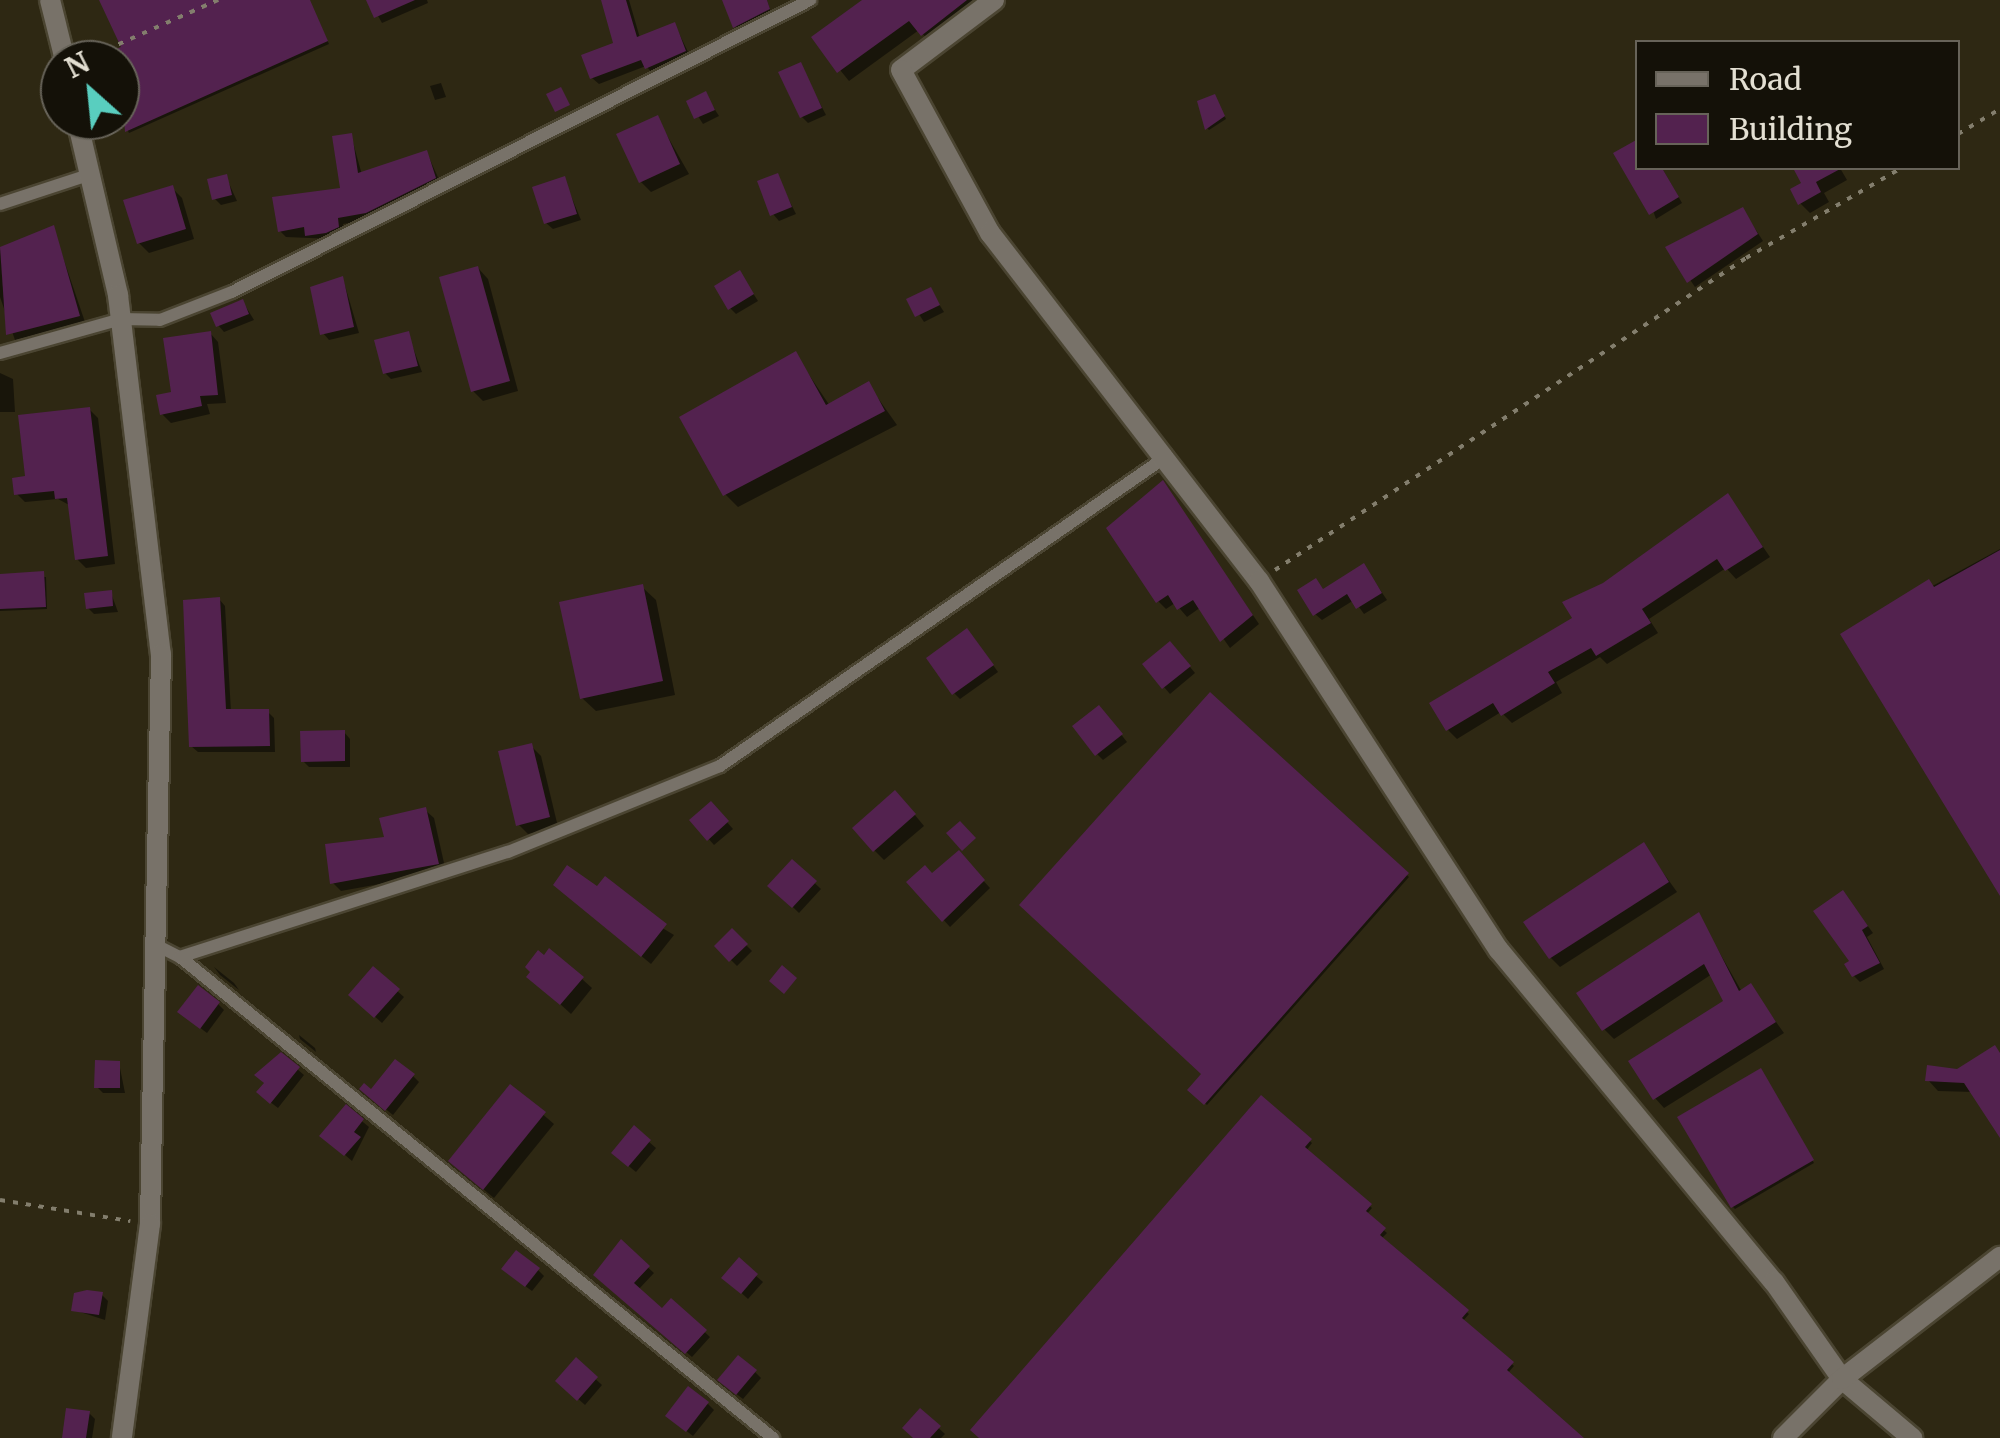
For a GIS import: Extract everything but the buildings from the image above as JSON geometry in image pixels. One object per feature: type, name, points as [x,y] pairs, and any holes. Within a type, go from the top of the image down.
[{"type":"street","points":[[50,0],[60,40]]},
{"type":"street","points":[[994,0],[901,70],[990,233],[1168,455],[1259,581],[1498,950],[1774,1282],[1842,1379],[1912,1438]]},
{"type":"street","points":[[81,140],[121,319],[161,654],[150,1224],[122,1438]]},
{"type":"street","points":[[1782,1438],[1842,1379],[2000,1257]]},
{"type":"lane","points":[[0,353],[121,319],[160,320],[232,292],[810,0]]},
{"type":"lane","points":[[0,204],[88,176]]},
{"type":"lane","points":[[180,958],[508,852],[720,766],[1168,455]]},
{"type":"lane","points":[[156,945],[180,958],[773,1438]]},
{"type":"path","points":[[128,40],[218,0]]},
{"type":"path","points":[[1960,133],[2000,110]]},
{"type":"path","points":[[1259,581],[1746,258],[1898,170]]},
{"type":"path","points":[[0,1200],[150,1224]]}]
